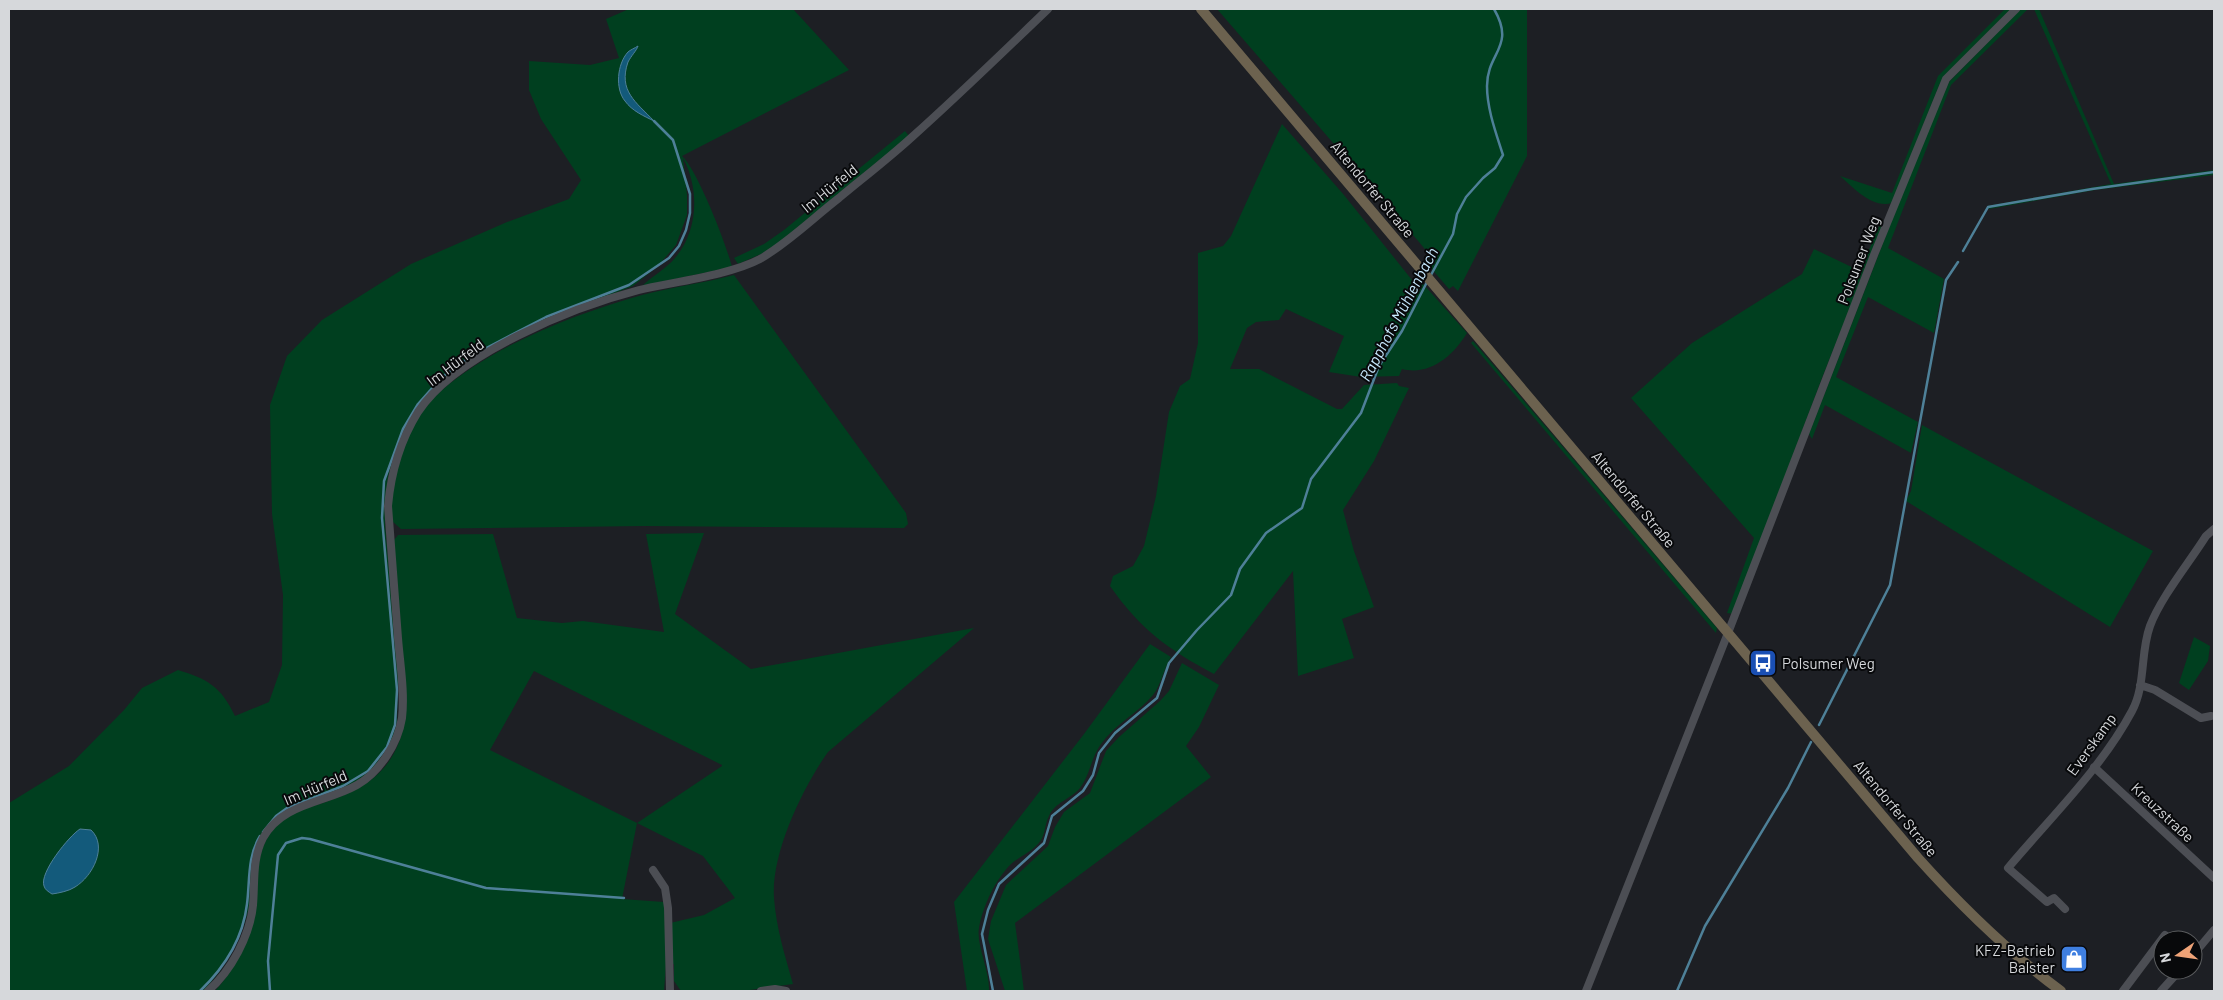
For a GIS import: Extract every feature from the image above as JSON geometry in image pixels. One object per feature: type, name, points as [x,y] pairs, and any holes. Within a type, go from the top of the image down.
[{"type":"street","name":"Im Hürfeld","points":[[208,991],[234,957],[248,926],[253,906],[256,856],[264,837],[285,814],[344,792],[361,783],[380,765],[393,745],[402,718],[402,688],[388,506],[390,483],[395,461],[405,435],[419,411],[437,389],[482,356],[553,320],[637,291],[734,269],[760,259],[798,231],[911,138],[1048,9]]},
{"type":"street","name":"Altendorfer Straße","points":[[1200,9],[1953,896],[2005,948],[2061,991]]},
{"type":"street","name":"Polsumer Weg","points":[[1586,991],[1728,633],[1878,246],[1946,79],[2016,9]]},
{"type":"street","name":"Everskamp","points":[[2065,909],[2054,898],[2047,902],[2008,868],[2094,767],[2118,735],[2133,708],[2140,685],[2144,648],[2151,625],[2161,605],[2206,536],[2214,529]]},
{"type":"street","points":[[2140,685],[2155,690],[2201,718],[2211,716]]},
{"type":"street","name":"Kreuzstraße","points":[[2094,767],[2214,878]]},
{"type":"street","points":[[653,870],[665,888],[668,908],[670,991]]},
{"type":"street","points":[[2203,943],[2214,930]]},
{"type":"street","points":[[2123,991],[2153,951]]},
{"type":"street","points":[[2161,991],[2171,980]]},
{"type":"street","points":[[761,991],[775,989],[786,991]]},
{"type":"green space","points":[[629,9],[793,9],[849,70],[682,156],[703,191],[718,226],[732,267],[642,286],[675,258],[683,247],[692,223],[694,197],[692,183],[683,158],[687,215],[676,245],[658,266],[633,286],[499,342],[447,375],[416,410],[400,443],[388,476],[385,524],[398,671],[397,720],[394,734],[389,746],[370,772],[349,787],[309,801],[263,834],[246,918],[231,955],[219,973],[203,991],[9,991],[9,803],[69,766],[124,710],[142,688],[178,670],[212,685],[224,697],[235,716],[269,702],[282,665],[283,595],[272,514],[270,405],[287,356],[322,320],[411,264],[507,222],[569,199],[581,180],[541,119],[529,90],[529,61],[590,65],[619,58],[606,19]]},
{"type":"green space","points":[[1217,9],[1527,9],[1527,156],[1458,291],[1453,286],[1449,289],[1424,260],[1429,254]]},
{"type":"green space","points":[[2005,9],[2011,9],[1940,83],[1892,203],[1877,203],[1863,196],[1840,176],[1892,193],[1938,76]]},
{"type":"green space","points":[[2021,9],[2028,9],[1951,85],[1888,248],[1944,279],[1934,333],[1868,297],[1836,377],[1918,422],[1911,453],[1825,405],[1812,439],[1809,434],[1918,153],[1949,82]]},
{"type":"green space","points":[[2034,9],[2039,9],[2114,184],[2214,170],[2214,175],[2095,190],[1989,209],[1987,206],[2111,184]]},
{"type":"green space","points":[[1282,124],[1344,195],[1412,280],[1416,276],[1467,333],[1448,356],[1431,367],[1422,370],[1402,369],[1399,376],[1361,377],[1329,372],[1344,336],[1286,309],[1279,320],[1256,322],[1247,328],[1230,369],[1259,369],[1337,409],[1342,409],[1364,385],[1397,383],[1399,386],[1409,388],[1374,461],[1343,510],[1354,551],[1374,607],[1342,619],[1354,658],[1298,676],[1293,571],[1214,674],[1156,637],[1133,615],[1110,586],[1113,576],[1133,566],[1144,546],[1156,496],[1169,412],[1180,386],[1190,379],[1198,343],[1198,253],[1223,246],[1231,236]]},
{"type":"green space","points":[[905,131],[909,136],[782,241],[761,254],[738,264],[734,258],[764,244],[784,230]]},
{"type":"green space","points":[[1882,219],[1884,223],[1822,378],[1733,614],[1727,613],[1754,538],[1631,398],[1692,343],[1802,274],[1814,249],[1860,271]]},
{"type":"green space","points":[[734,275],[906,513],[908,524],[904,528],[645,526],[401,529],[392,521],[393,486],[402,451],[410,434],[418,418],[429,403],[462,374],[510,345],[590,312],[642,295]]},
{"type":"green space","points":[[1473,341],[1717,628],[1716,633],[1471,343]]},
{"type":"green space","points":[[1922,425],[2153,551],[2110,627],[1906,501],[1911,491]]},
{"type":"green space","points":[[704,533],[675,614],[751,669],[974,628],[828,752],[818,766],[799,802],[783,841],[774,880],[777,920],[793,984],[743,991],[681,991],[674,981],[674,964],[666,965],[664,991],[215,991],[235,965],[249,936],[260,856],[269,835],[276,826],[291,815],[348,793],[371,780],[390,760],[397,748],[402,733],[394,540],[398,535],[493,534],[517,618],[562,623],[583,621],[664,632],[646,534]],"holes":[[[534,671],[722,766],[637,823],[490,750]],[[637,823],[703,856],[735,898],[704,915],[666,924],[664,902],[622,899]]]},
{"type":"green space","points":[[2194,637],[2210,646],[2208,661],[2189,690],[2179,683]]},
{"type":"green space","points":[[1150,644],[1171,657],[1158,686],[1153,695],[1120,724],[1101,744],[1080,788],[1055,807],[1047,819],[1041,841],[1032,850],[1011,864],[995,885],[983,911],[979,928],[989,991],[967,991],[954,902],[1084,734]]},
{"type":"green space","points":[[1182,663],[1219,685],[1199,727],[1186,746],[1211,777],[1015,923],[1024,991],[1005,991],[988,939],[991,921],[1006,885],[1048,846],[1055,827],[1064,812],[1090,793],[1106,751],[1169,691]]},
{"type":"water","points":[[638,46],[628,62],[625,81],[630,95],[635,102],[654,121],[631,108],[620,90],[621,63],[628,52]]},
{"type":"water","points":[[80,829],[91,830],[96,837],[98,852],[96,860],[82,882],[70,890],[52,894],[44,886],[46,873],[62,847]]},
{"type":"waterway","name":"Rapphofs Mühlenbach","points":[[1431,275],[1453,234],[1457,214],[1466,197],[1495,168],[1503,155],[1492,121],[1487,95],[1488,74],[1499,49],[1502,32],[1494,9]]},
{"type":"waterway","points":[[263,832],[276,816],[287,808],[343,786],[368,771],[387,747],[395,725],[397,690],[382,518],[384,481],[403,429],[418,404],[442,377],[471,356],[546,317],[629,285],[669,258],[679,246],[686,230],[690,213],[690,194],[673,140],[654,121]]},
{"type":"waterway","points":[[1963,251],[1988,207],[2092,189],[2214,172]]},
{"type":"waterway","points":[[1819,725],[1890,585],[1946,280],[1958,262]]},
{"type":"waterway","name":"Rapphofs Mühlenbach","points":[[993,991],[982,934],[988,910],[999,884],[1044,843],[1052,816],[1083,791],[1093,775],[1099,753],[1115,733],[1157,698],[1169,663],[1197,630],[1231,595],[1240,569],[1266,533],[1302,508],[1311,479],[1361,413],[1379,366],[1402,331],[1427,282]]},
{"type":"waterway","points":[[1677,991],[1705,926],[1788,788],[1811,742]]},
{"type":"waterway","points":[[200,991],[217,972],[237,940],[245,917],[251,861],[260,836]]},
{"type":"waterway","points":[[270,991],[268,961],[278,855],[286,843],[302,838],[486,888],[624,898]]},
{"type":"place","name":"Polsumer Weg","points":[[1763,663]]},
{"type":"place","name":"KFZ-Betrieb Balster","points":[[2074,959]]}]
